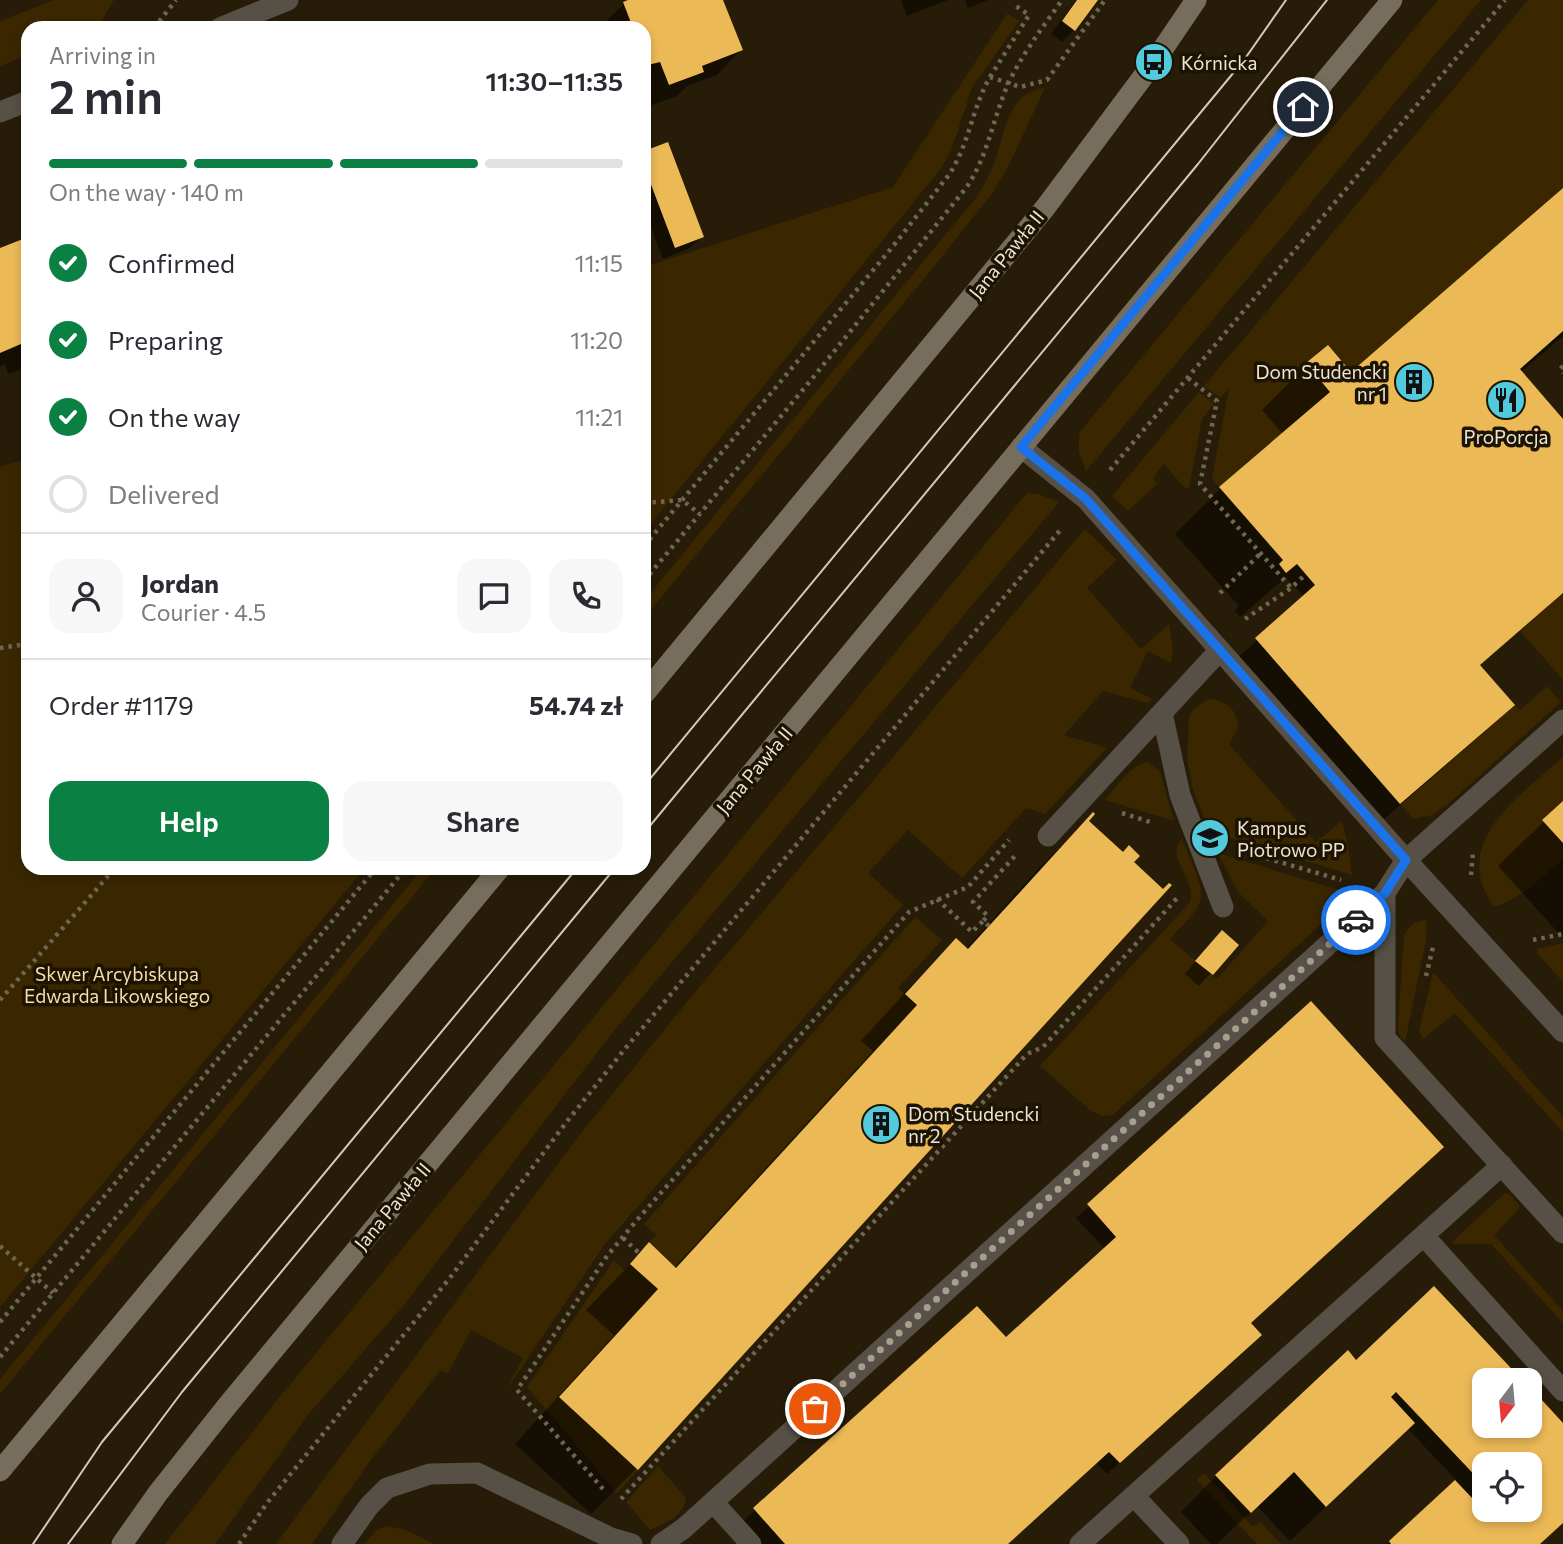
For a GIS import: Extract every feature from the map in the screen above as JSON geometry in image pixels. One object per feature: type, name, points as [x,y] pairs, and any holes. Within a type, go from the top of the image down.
[{"type":"main road","name":"Jana Pawła II","points":[[651,686],[1045,208],[1154,62],[1196,0]]},
{"type":"main road","name":"Jana Pawła II","points":[[122,1544],[158,1493],[227,1406],[1392,0]]},
{"type":"main road","points":[[0,1471],[494,875]]},
{"type":"street","points":[[237,21],[284,1]]},
{"type":"street","points":[[0,112],[21,104]]},
{"type":"street","points":[[1021,447],[1086,499],[1406,860],[1563,1032]]},
{"type":"street","points":[[1044,832],[1162,713],[1220,650]]},
{"type":"street","points":[[1162,713],[1180,795],[1223,907]]},
{"type":"street","points":[[661,1544],[683,1529],[1385,893],[1406,860],[1563,720]]},
{"type":"street","points":[[1385,893],[1385,1038],[1563,1233]]},
{"type":"street","points":[[1080,1544],[1502,1166]]},
{"type":"street","points":[[1424,1236],[1563,1391]]},
{"type":"street","points":[[342,1544],[369,1506],[387,1488],[430,1474],[477,1473],[611,1538],[632,1544]]},
{"type":"street","points":[[1134,1496],[1179,1544]]},
{"type":"street","points":[[713,1502],[751,1544]]},
{"type":"path","points":[[160,21],[176,0]]},
{"type":"path","points":[[651,572],[966,188],[981,160],[1008,84],[1023,55],[1062,0]]},
{"type":"path","points":[[990,77],[1020,87],[1047,80],[1105,0]]},
{"type":"path","points":[[239,1544],[267,1503],[449,1279],[624,1050],[1505,0]]},
{"type":"path","points":[[651,538],[894,245],[956,165],[982,91],[1029,15],[1013,4]]},
{"type":"path","points":[[1563,366],[1560,369],[1563,373]]},
{"type":"path","points":[[1188,377],[1217,401],[1200,484],[1291,588]]},
{"type":"path","points":[[651,502],[682,500],[700,513]]},
{"type":"path","points":[[1238,624],[1291,588],[1306,574]]},
{"type":"path","points":[[0,648],[21,646]]},
{"type":"path","points":[[609,1496],[517,1390],[607,1256],[909,912],[937,899],[968,887],[1027,820],[1044,832],[973,902],[988,916],[972,932],[937,899]]},
{"type":"path","points":[[1426,978],[1438,926],[1449,908],[1471,885],[1474,847]]},
{"type":"path","points":[[0,1000],[109,875]]},
{"type":"path","points":[[0,1322],[370,875]]},
{"type":"path","points":[[0,1357],[400,875]]},
{"type":"path","points":[[615,1504],[1027,1054],[1043,1047],[1181,894]]},
{"type":"path","points":[[983,921],[989,926]]},
{"type":"path","points":[[623,1238],[639,1253]]},
{"type":"path","points":[[0,1246],[53,1293]]},
{"type":"green space","points":[[54,0],[114,0],[101,21],[21,21],[21,58],[0,66],[0,21]]},
{"type":"green space","points":[[1438,0],[1481,0],[1086,471],[1079,452],[1079,433]]},
{"type":"green space","points":[[1528,0],[1563,0],[1563,188],[1351,372],[1328,345],[1307,363],[1330,392],[1219,487],[1212,478],[1229,388],[1220,398],[1204,386]]},
{"type":"green space","points":[[1007,14],[1019,21],[972,88],[951,151],[940,170],[651,523],[651,265],[893,187]]},
{"type":"green space","points":[[1045,88],[1007,169],[993,192],[651,610],[651,592],[978,195],[993,166],[1009,117],[1022,98],[1032,91]]},
{"type":"green space","points":[[1199,392],[1214,404],[1202,419],[1189,488],[1184,487],[1164,464],[1153,478],[1157,484],[1128,511],[1112,496]]},
{"type":"green space","name":"Skwer Arcybiskupa Edwarda Likowskiego","points":[[21,460],[21,875],[359,875],[0,1307],[0,467]]},
{"type":"green space","points":[[1027,493],[1059,502],[609,1037],[404,1305],[308,1415],[215,1544],[165,1544],[282,1394]]},
{"type":"green space","points":[[1085,529],[1117,560],[1087,588],[1141,649],[1169,624],[1173,648],[1171,663],[1148,651],[1130,688],[1152,699],[1148,703],[1103,691],[1064,735],[1107,748],[1045,814],[1026,808],[962,878],[908,830],[868,873],[903,905],[605,1244],[505,1392],[523,1358],[471,1330],[448,1373],[440,1371],[370,1461],[312,1544],[276,1544],[580,1134],[700,986]]},
{"type":"green space","points":[[1563,593],[1563,680],[1520,631]]},
{"type":"green space","points":[[1547,686],[1561,702],[1447,805],[1432,815],[1413,819],[1400,804],[1515,705],[1520,710]]},
{"type":"green space","points":[[1209,699],[1226,704],[1233,711],[1238,728],[1229,744],[1316,842],[1342,821],[1352,875],[1210,832],[1193,790],[1187,759],[1189,718],[1193,709]]},
{"type":"green space","points":[[1563,757],[1563,801],[1542,820],[1563,843],[1563,859],[1522,893],[1494,907],[1482,883],[1479,862],[1484,841],[1510,804]]},
{"type":"green space","points":[[1148,762],[1160,772],[1174,821],[1105,800],[1130,771]]},
{"type":"green space","points":[[1182,839],[1198,877],[1201,898],[1192,915],[1170,939],[1217,979],[1268,921],[1238,892],[1218,853],[1349,893],[1344,903],[1113,1115],[1102,1116],[1091,1111],[1040,1066],[1190,902],[1190,886],[1177,853]]},
{"type":"green space","points":[[417,875],[430,875],[0,1394],[0,1379]]},
{"type":"green space","points":[[915,917],[942,940],[898,988],[917,1005],[676,1268],[649,1242],[656,1235],[644,1224]]},
{"type":"green space","points":[[1427,920],[1426,940],[1405,1042],[1399,1034],[1398,1025],[1404,935],[1413,924]]},
{"type":"green space","points":[[1563,943],[1563,982],[1537,953],[1538,949]]},
{"type":"green space","points":[[1433,972],[1563,1117],[1563,1132],[1455,1013],[1423,1039],[1419,1031]]},
{"type":"green space","points":[[1505,1193],[1519,1204],[1519,1209],[1494,1235],[1563,1311],[1563,1323],[1491,1244],[1453,1244],[1454,1240]]},
{"type":"green space","points":[[614,1260],[624,1270],[630,1264],[658,1289],[559,1397],[638,1470],[617,1493],[527,1387]]},
{"type":"green space","points":[[658,1466],[686,1498],[677,1515],[650,1530],[626,1502]]},
{"type":"green space","points":[[1204,1473],[1253,1527],[1260,1522],[1281,1544],[1257,1544],[1197,1480]]},
{"type":"green space","points":[[387,1526],[406,1530],[434,1544],[364,1544],[378,1529]]},
{"type":"building","points":[[723,0],[743,50],[702,66],[704,72],[669,85],[660,62],[651,64],[651,21],[630,21],[623,2]]},
{"type":"building","points":[[1077,0],[1098,0],[1075,31],[1062,21]]},
{"type":"building","points":[[668,142],[704,237],[675,248],[651,185],[651,148]]},
{"type":"building","points":[[1563,188],[1563,331],[1520,369],[1563,419],[1563,593],[1480,665],[1515,705],[1400,804],[1255,638],[1315,585],[1297,564],[1286,573],[1279,564],[1283,560],[1219,487],[1330,392],[1306,363],[1328,345],[1351,372]]},
{"type":"building","points":[[21,240],[21,344],[0,353],[0,248]]},
{"type":"building","points":[[1563,801],[1563,843],[1542,820]]},
{"type":"building","name":"Dom Studencki nr 2","points":[[1093,812],[1095,814],[1089,821],[1123,852],[1129,845],[1140,856],[1134,862],[1163,889],[1169,883],[1172,885],[638,1470],[559,1397],[658,1289],[630,1264],[649,1242],[676,1268],[917,1005],[905,994],[956,938],[968,949]]},
{"type":"building","points":[[1222,930],[1239,945],[1213,975],[1195,961]]},
{"type":"building","points":[[1311,1001],[1444,1147],[1251,1323],[1262,1335],[1120,1463],[1109,1452],[1008,1544],[785,1544],[753,1508],[977,1306],[1006,1337],[1116,1237],[1087,1204]]},
{"type":"building","points":[[1434,1286],[1511,1368],[1472,1368],[1472,1438],[1542,1438],[1542,1400],[1563,1423],[1563,1523],[1540,1544],[1391,1544],[1389,1541],[1455,1480],[1472,1498],[1472,1522],[1542,1522],[1542,1452],[1472,1452],[1472,1472],[1396,1392],[1391,1397],[1415,1423],[1326,1507],[1294,1472],[1251,1513],[1215,1475],[1348,1350],[1356,1360]]},
{"type":"tram line","points":[[651,778],[1244,60],[1286,0]]},
{"type":"tram line","points":[[651,825],[1198,164],[1327,0]]},
{"type":"tram line","points":[[33,1544],[102,1442],[571,875]]},
{"type":"tram line","points":[[68,1544],[182,1392],[609,875]]},
{"type":"way so far","points":[[815,1409],[1356,920]]},
{"type":"place","name":"Kórnicka","points":[[1154,62]]},
{"type":"place","name":"Dom Studencki nr 1","points":[[1414,382]]},
{"type":"place","name":"ProPorcja","points":[[1506,400]]},
{"type":"place","name":"Kampus Piotrowo PP","points":[[1210,838]]},
{"type":"place","name":"Dom Studencki nr 2","points":[[881,1124]]},
{"type":"route","points":[[1303,107],[1021,447],[1086,499],[1406,860],[1385,893],[1356,920]]}]
